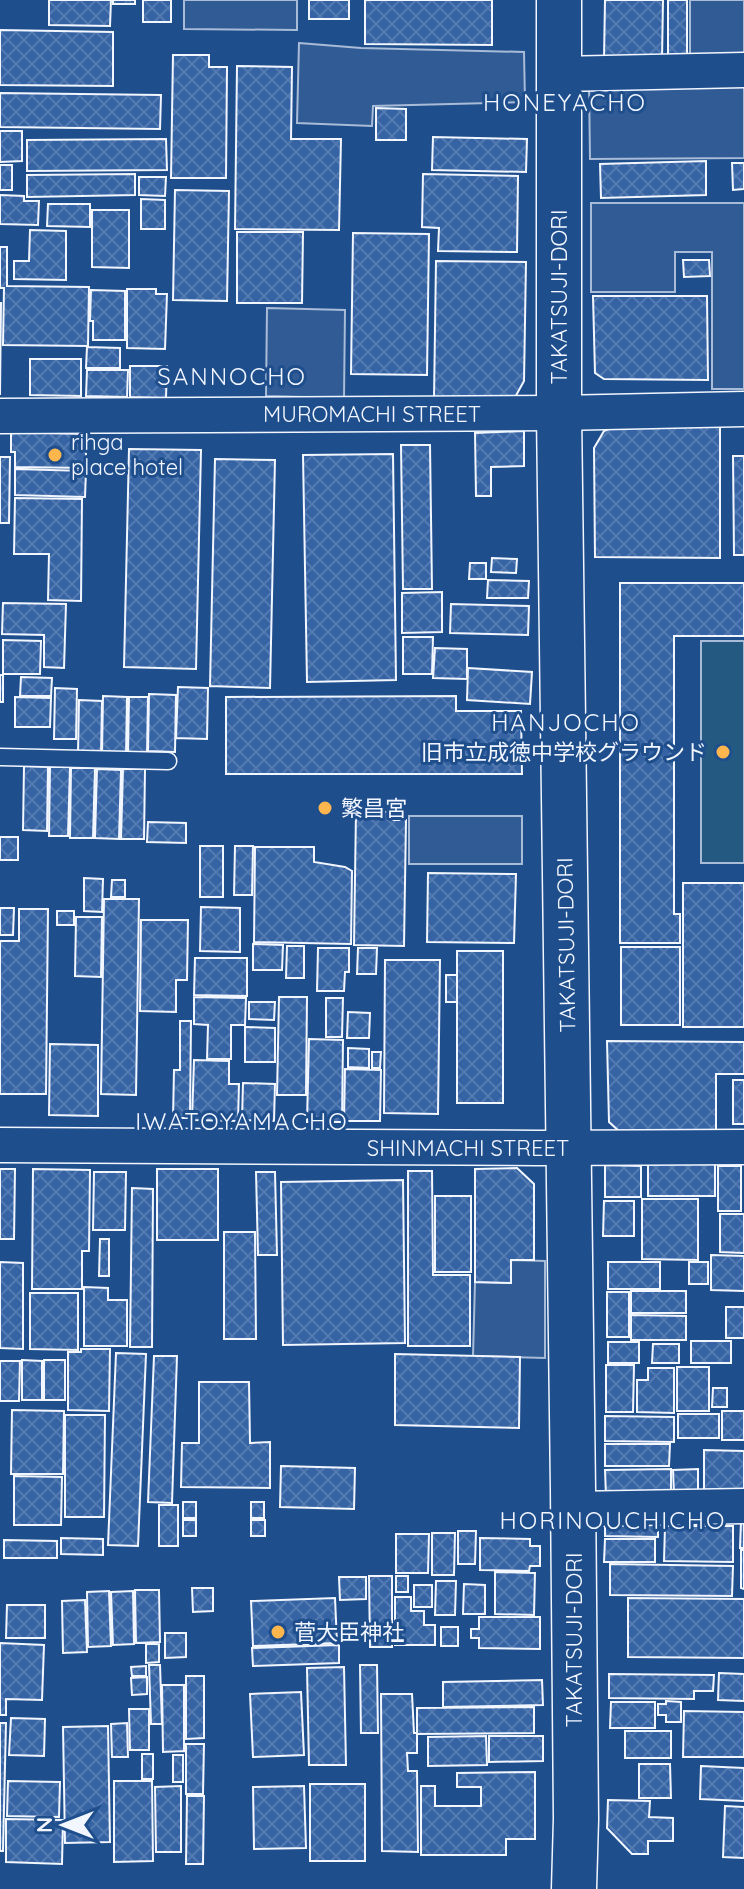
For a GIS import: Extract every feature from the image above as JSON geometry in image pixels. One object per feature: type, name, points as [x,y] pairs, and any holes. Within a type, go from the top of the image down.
[{"type":"street","name":"TAKATSUJI-DORI","points":[[559,0],[559,413],[573,1509],[574,1889]]},
{"type":"street","points":[[560,74],[744,70]]},
{"type":"street","name":"MUROMACHI STREET","points":[[0,416],[744,409]]},
{"type":"street","name":"SHINMACHI STREET","points":[[0,1145],[744,1147]]},
{"type":"street","points":[[573,1509],[744,1506]]},
{"type":"lane","points":[[0,757],[168,761]]},
{"type":"shaded area","points":[[184,0],[297,0],[297,30],[184,29]]},
{"type":"shaded area","points":[[690,0],[744,0],[744,56],[690,56]]},
{"type":"shaded area","points":[[299,43],[361,48],[524,52],[525,102],[373,106],[372,126],[297,123]]},
{"type":"shaded area","points":[[744,82],[744,158],[590,159],[589,83]]},
{"type":"shaded area","points":[[591,203],[744,203],[744,389],[712,389],[712,252],[675,252],[675,292],[591,292]]},
{"type":"shaded area","points":[[267,308],[345,310],[344,398],[266,396]]},
{"type":"shaded area","name":"旧市立成徳中学校グラウンド","points":[[701,641],[744,641],[744,863],[701,863]]},
{"type":"shaded area","points":[[409,816],[522,816],[522,864],[409,864]]},
{"type":"shaded area","points":[[511,1260],[545,1261],[545,1358],[473,1356],[475,1282],[511,1283]]},
{"type":"building","points":[[49,0],[111,0],[110,26],[49,25]]},
{"type":"building","points":[[113,0],[135,0],[135,4],[113,4]]},
{"type":"building","points":[[143,0],[171,0],[171,22],[143,22]]},
{"type":"building","points":[[309,0],[349,0],[349,19],[309,19]]},
{"type":"building","points":[[365,0],[492,0],[492,45],[365,44]]},
{"type":"building","points":[[605,0],[663,0],[662,60],[604,59]]},
{"type":"building","points":[[668,0],[687,0],[687,60],[668,59]]},
{"type":"building","points":[[0,30],[113,32],[113,86],[0,85]]},
{"type":"building","points":[[173,55],[209,55],[209,67],[227,67],[226,178],[171,178]]},
{"type":"building","points":[[237,66],[292,67],[291,139],[341,139],[339,230],[235,229]]},
{"type":"building","points":[[0,93],[161,95],[160,129],[0,127]]},
{"type":"building","points":[[376,108],[406,109],[406,140],[376,140]]},
{"type":"building","points":[[0,131],[22,131],[22,161],[0,162]]},
{"type":"building","points":[[433,137],[527,139],[526,172],[432,170]]},
{"type":"building","points":[[166,139],[167,170],[27,171],[27,140]]},
{"type":"building","points":[[706,161],[706,195],[601,198],[600,164]]},
{"type":"building","points":[[732,163],[744,163],[744,189],[733,190]]},
{"type":"building","points":[[0,165],[12,165],[12,190],[0,190]]},
{"type":"building","points":[[135,174],[135,195],[27,197],[27,175]]},
{"type":"building","points":[[423,174],[518,176],[517,252],[438,251],[439,228],[422,227]]},
{"type":"building","points":[[139,177],[166,177],[165,196],[139,195]]},
{"type":"building","points":[[175,190],[229,191],[227,301],[173,300]]},
{"type":"building","points":[[0,195],[24,196],[24,201],[39,201],[38,225],[0,224]]},
{"type":"building","points":[[141,199],[165,200],[165,229],[141,229]]},
{"type":"building","points":[[48,204],[90,204],[90,227],[47,226]]},
{"type":"building","points":[[92,210],[129,210],[129,268],[92,267]]},
{"type":"building","points":[[30,230],[66,231],[66,280],[14,279],[14,261],[29,261]]},
{"type":"building","points":[[237,232],[303,232],[302,303],[237,303]]},
{"type":"building","points":[[353,233],[429,234],[427,375],[351,374]]},
{"type":"building","points":[[0,247],[7,247],[7,286],[89,287],[88,346],[3,345],[4,288],[0,288]]},
{"type":"building","points":[[683,260],[709,260],[710,276],[684,277]]},
{"type":"building","points":[[436,261],[526,262],[524,381],[513,401],[434,399]]},
{"type":"building","points":[[127,289],[156,289],[156,294],[167,294],[165,349],[127,348]]},
{"type":"building","points":[[91,290],[125,291],[125,340],[93,340]]},
{"type":"building","points":[[593,296],[707,296],[708,380],[604,379],[595,373]]},
{"type":"building","points":[[0,303],[1,303],[0,395]]},
{"type":"building","points":[[87,347],[120,348],[120,368],[86,368]]},
{"type":"building","points":[[30,359],[81,359],[81,396],[30,395]]},
{"type":"building","points":[[130,366],[167,366],[166,398],[130,397]]},
{"type":"building","points":[[87,370],[128,370],[127,397],[86,396]]},
{"type":"building","points":[[720,426],[720,558],[595,557],[594,448],[604,431],[613,427]]},
{"type":"building","points":[[524,431],[524,466],[491,467],[491,496],[476,496],[475,433]]},
{"type":"building","points":[[11,432],[86,434],[86,468],[15,467]]},
{"type":"building","points":[[401,445],[430,445],[432,589],[403,589]]},
{"type":"building","points":[[129,449],[201,450],[196,669],[124,667]]},
{"type":"building","points":[[393,454],[396,680],[307,682],[303,455]]},
{"type":"building","points":[[733,456],[744,456],[744,555],[734,555]]},
{"type":"building","points":[[0,457],[10,457],[9,523],[0,523]]},
{"type":"building","points":[[215,459],[275,460],[270,688],[210,686]]},
{"type":"building","points":[[15,469],[86,471],[85,497],[15,495]]},
{"type":"building","points":[[15,498],[82,499],[81,601],[48,600],[49,554],[14,554]]},
{"type":"building","points":[[492,558],[517,559],[516,573],[491,572]]},
{"type":"building","points":[[470,563],[486,563],[486,579],[469,579]]},
{"type":"building","points":[[488,580],[529,581],[528,598],[487,598]]},
{"type":"building","points":[[620,583],[744,583],[744,636],[674,636],[674,914],[680,914],[680,943],[620,943]]},
{"type":"building","points":[[442,592],[442,632],[402,633],[402,593]]},
{"type":"building","points":[[3,603],[66,604],[64,668],[44,667],[44,635],[2,634]]},
{"type":"building","points":[[451,604],[529,606],[528,635],[450,633]]},
{"type":"building","points":[[403,637],[433,637],[432,674],[403,674]]},
{"type":"building","points":[[3,640],[41,641],[40,674],[3,674]]},
{"type":"building","points":[[435,648],[467,649],[467,679],[433,678]]},
{"type":"building","points":[[468,668],[532,672],[530,704],[467,700]]},
{"type":"building","points":[[0,675],[3,675],[3,702],[0,702]]},
{"type":"building","points":[[21,677],[52,678],[51,696],[20,696]]},
{"type":"building","points":[[178,687],[208,688],[207,739],[176,738]]},
{"type":"building","points":[[55,688],[77,689],[76,739],[54,739]]},
{"type":"building","points":[[149,694],[176,695],[175,752],[148,751]]},
{"type":"building","points":[[103,696],[127,697],[126,755],[102,755]]},
{"type":"building","points":[[456,696],[456,711],[521,711],[522,774],[226,774],[226,697]]},
{"type":"building","points":[[15,697],[51,698],[50,727],[15,727]]},
{"type":"building","points":[[129,697],[148,697],[147,755],[128,755]]},
{"type":"building","points":[[79,700],[102,701],[101,755],[78,754]]},
{"type":"building","points":[[24,766],[48,767],[47,831],[23,830]]},
{"type":"building","points":[[50,767],[70,767],[68,836],[49,836]]},
{"type":"building","points":[[71,768],[95,768],[93,838],[70,838]]},
{"type":"building","points":[[97,769],[121,770],[119,839],[95,838]]},
{"type":"building","points":[[123,769],[145,769],[144,839],[121,839]]},
{"type":"building","points":[[356,811],[388,812],[388,820],[406,820],[404,946],[354,945]]},
{"type":"building","points":[[148,822],[186,823],[186,843],[147,842]]},
{"type":"building","points":[[0,837],[18,837],[18,860],[0,860]]},
{"type":"building","points":[[200,846],[223,846],[223,897],[200,897]]},
{"type":"building","points":[[235,846],[253,846],[252,895],[234,895]]},
{"type":"building","points":[[255,847],[314,847],[314,862],[352,871],[351,944],[254,942]]},
{"type":"building","points":[[428,873],[516,874],[514,943],[427,942]]},
{"type":"building","points":[[84,878],[103,879],[102,912],[84,911]]},
{"type":"building","points":[[112,880],[125,880],[125,897],[111,897]]},
{"type":"building","points":[[683,883],[744,883],[744,1027],[683,1027]]},
{"type":"building","points":[[104,899],[139,899],[136,1095],[101,1094]]},
{"type":"building","points":[[201,907],[240,908],[240,952],[200,951]]},
{"type":"building","points":[[0,908],[14,908],[13,935],[0,935]]},
{"type":"building","points":[[19,909],[48,909],[46,1094],[0,1094],[0,941],[19,941]]},
{"type":"building","points":[[57,911],[74,911],[74,925],[57,925]]},
{"type":"building","points":[[76,917],[102,917],[101,977],[75,976]]},
{"type":"building","points":[[141,920],[188,920],[187,980],[176,980],[176,1012],[140,1011]]},
{"type":"building","points":[[253,944],[283,945],[282,970],[253,970]]},
{"type":"building","points":[[287,946],[304,946],[304,978],[286,978]]},
{"type":"building","points":[[621,947],[680,947],[680,1025],[621,1025]]},
{"type":"building","points":[[318,948],[349,948],[349,972],[345,972],[344,991],[317,991]]},
{"type":"building","points":[[358,948],[377,948],[376,974],[357,974]]},
{"type":"building","points":[[457,951],[503,951],[503,1103],[457,1103]]},
{"type":"building","points":[[195,958],[247,958],[247,996],[194,995]]},
{"type":"building","points":[[385,960],[440,960],[438,1114],[384,1113]]},
{"type":"building","points":[[446,975],[457,975],[457,1002],[446,1002]]},
{"type":"building","points":[[194,997],[246,998],[245,1025],[231,1025],[231,1059],[207,1059],[208,1025],[194,1024]]},
{"type":"building","points":[[279,997],[307,997],[306,1095],[277,1095]]},
{"type":"building","points":[[326,998],[343,998],[342,1037],[326,1037]]},
{"type":"building","points":[[249,1002],[275,1002],[274,1020],[249,1019]]},
{"type":"building","points":[[348,1012],[370,1013],[369,1038],[347,1038]]},
{"type":"building","points":[[180,1021],[191,1021],[190,1118],[173,1118],[174,1070],[180,1070]]},
{"type":"building","points":[[245,1027],[275,1028],[275,1062],[245,1062]]},
{"type":"building","points":[[309,1039],[343,1040],[342,1122],[307,1122]]},
{"type":"building","points":[[607,1041],[744,1042],[744,1074],[716,1074],[716,1131],[620,1132],[609,1122]]},
{"type":"building","points":[[50,1044],[98,1045],[98,1116],[49,1115]]},
{"type":"building","points":[[348,1048],[369,1049],[369,1068],[348,1067]]},
{"type":"building","points":[[372,1052],[381,1052],[380,1068],[372,1068]]},
{"type":"building","points":[[194,1060],[229,1061],[229,1084],[239,1084],[238,1121],[192,1120]]},
{"type":"building","points":[[345,1069],[381,1070],[380,1121],[344,1121]]},
{"type":"building","points":[[733,1080],[744,1080],[744,1124],[733,1124]]},
{"type":"building","points":[[243,1083],[275,1084],[274,1121],[242,1120]]},
{"type":"building","points":[[648,1164],[715,1164],[715,1196],[648,1196]]},
{"type":"building","points":[[605,1165],[641,1166],[641,1197],[605,1197]]},
{"type":"building","points":[[718,1166],[741,1166],[741,1211],[718,1211]]},
{"type":"building","points":[[517,1168],[534,1184],[534,1260],[511,1260],[511,1283],[475,1282],[475,1169]]},
{"type":"building","points":[[0,1169],[15,1169],[14,1239],[0,1239]]},
{"type":"building","points":[[33,1169],[90,1170],[89,1251],[82,1251],[82,1289],[32,1289]]},
{"type":"building","points":[[157,1169],[218,1169],[218,1240],[157,1240]]},
{"type":"building","points":[[408,1171],[432,1171],[433,1275],[470,1275],[470,1346],[408,1346]]},
{"type":"building","points":[[94,1172],[126,1172],[125,1230],[93,1230]]},
{"type":"building","points":[[256,1172],[275,1172],[277,1255],[258,1255]]},
{"type":"building","points":[[403,1180],[405,1343],[283,1345],[281,1182]]},
{"type":"building","points":[[132,1188],[153,1189],[152,1347],[130,1347]]},
{"type":"building","points":[[435,1196],[471,1196],[471,1272],[435,1272]]},
{"type":"building","points":[[642,1199],[698,1199],[698,1260],[642,1259]]},
{"type":"building","points":[[604,1201],[634,1201],[634,1236],[603,1236]]},
{"type":"building","points":[[720,1214],[744,1214],[744,1253],[720,1252]]},
{"type":"building","points":[[224,1232],[255,1232],[256,1339],[224,1339]]},
{"type":"building","points":[[100,1239],[109,1239],[109,1276],[99,1276]]},
{"type":"building","points":[[711,1255],[744,1256],[744,1291],[711,1290]]},
{"type":"building","points":[[0,1262],[23,1263],[23,1349],[0,1348]]},
{"type":"building","points":[[608,1262],[660,1262],[660,1289],[608,1289]]},
{"type":"building","points":[[689,1262],[708,1262],[708,1284],[689,1284]]},
{"type":"building","points":[[84,1287],[108,1288],[108,1300],[127,1300],[127,1346],[84,1346]]},
{"type":"building","points":[[631,1291],[686,1291],[686,1313],[631,1313]]},
{"type":"building","points":[[607,1292],[629,1292],[629,1337],[607,1337]]},
{"type":"building","points":[[30,1293],[78,1293],[78,1350],[30,1349]]},
{"type":"building","points":[[726,1307],[744,1307],[744,1338],[726,1338]]},
{"type":"building","points":[[631,1315],[686,1316],[686,1340],[631,1340]]},
{"type":"building","points":[[691,1341],[731,1341],[731,1363],[691,1363]]},
{"type":"building","points":[[608,1342],[639,1342],[639,1363],[608,1363]]},
{"type":"building","points":[[653,1344],[679,1344],[679,1363],[652,1363]]},
{"type":"building","points":[[81,1349],[110,1349],[109,1411],[68,1410],[68,1352],[81,1352]]},
{"type":"building","points":[[116,1353],[146,1354],[138,1546],[108,1545]]},
{"type":"building","points":[[395,1354],[520,1357],[519,1428],[395,1425]]},
{"type":"building","points":[[154,1356],[177,1356],[172,1503],[148,1502]]},
{"type":"building","points":[[22,1360],[42,1361],[42,1400],[22,1400]]},
{"type":"building","points":[[44,1360],[65,1360],[65,1400],[44,1400]]},
{"type":"building","points":[[0,1361],[20,1361],[19,1401],[0,1401]]},
{"type":"building","points":[[606,1365],[634,1365],[633,1412],[606,1412]]},
{"type":"building","points":[[677,1367],[709,1367],[709,1411],[677,1411]]},
{"type":"building","points":[[648,1368],[674,1368],[674,1413],[637,1412],[637,1380],[648,1380]]},
{"type":"building","points":[[199,1382],[249,1382],[250,1443],[270,1442],[270,1488],[181,1487],[182,1443],[199,1443]]},
{"type":"building","points":[[713,1388],[727,1388],[727,1407],[712,1407]]},
{"type":"building","points":[[12,1410],[64,1411],[63,1474],[11,1474]]},
{"type":"building","points":[[722,1411],[744,1411],[744,1440],[722,1440]]},
{"type":"building","points":[[678,1414],[719,1414],[719,1438],[678,1438]]},
{"type":"building","points":[[65,1415],[105,1415],[104,1517],[65,1517]]},
{"type":"building","points":[[605,1416],[674,1417],[674,1442],[605,1441]]},
{"type":"building","points":[[605,1444],[670,1444],[669,1466],[605,1466]]},
{"type":"building","points":[[704,1450],[744,1451],[744,1499],[704,1498]]},
{"type":"building","points":[[281,1466],[355,1468],[354,1509],[280,1507]]},
{"type":"building","points":[[671,1469],[671,1495],[606,1496],[605,1470]]},
{"type":"building","points":[[698,1469],[698,1495],[674,1495],[673,1470]]},
{"type":"building","points":[[14,1476],[62,1477],[61,1525],[14,1525]]},
{"type":"building","points":[[183,1502],[196,1502],[196,1518],[183,1518]]},
{"type":"building","points":[[251,1502],[264,1502],[264,1518],[251,1518]]},
{"type":"building","points":[[159,1505],[178,1505],[178,1546],[159,1546]]},
{"type":"building","points":[[183,1520],[196,1520],[196,1536],[183,1536]]},
{"type":"building","points":[[251,1520],[265,1520],[265,1536],[251,1536]]},
{"type":"building","points":[[605,1520],[658,1521],[658,1537],[605,1536]]},
{"type":"building","points":[[741,1522],[744,1522],[744,1548],[740,1548]]},
{"type":"building","points":[[665,1526],[733,1526],[733,1562],[664,1561]]},
{"type":"building","points":[[458,1531],[476,1531],[475,1564],[458,1564]]},
{"type":"building","points":[[432,1533],[455,1533],[454,1575],[432,1575]]},
{"type":"building","points":[[396,1534],[429,1534],[428,1573],[396,1573]]},
{"type":"building","points":[[61,1538],[103,1539],[103,1555],[61,1554]]},
{"type":"building","points":[[480,1538],[530,1539],[530,1546],[540,1546],[540,1566],[530,1566],[529,1571],[480,1570]]},
{"type":"building","points":[[605,1539],[655,1539],[655,1562],[604,1562]]},
{"type":"building","points":[[4,1540],[57,1541],[57,1558],[4,1558]]},
{"type":"building","points":[[741,1550],[744,1550],[744,1589],[741,1588]]},
{"type":"building","points":[[610,1564],[733,1566],[732,1596],[610,1595]]},
{"type":"building","points":[[495,1572],[535,1573],[534,1615],[495,1614]]},
{"type":"building","points":[[369,1576],[392,1576],[392,1647],[370,1647]]},
{"type":"building","points":[[396,1576],[408,1576],[408,1592],[396,1592]]},
{"type":"building","points":[[339,1577],[366,1577],[366,1599],[340,1600]]},
{"type":"building","points":[[436,1581],[456,1581],[455,1615],[435,1615]]},
{"type":"building","points":[[464,1584],[485,1585],[485,1614],[463,1614]]},
{"type":"building","points":[[414,1585],[432,1585],[432,1607],[414,1607]]},
{"type":"building","points":[[192,1588],[213,1588],[213,1611],[193,1612]]},
{"type":"building","points":[[135,1590],[159,1590],[160,1642],[136,1643]]},
{"type":"building","points":[[109,1591],[111,1646],[88,1647],[87,1592]]},
{"type":"building","points":[[133,1591],[134,1644],[113,1645],[111,1592]]},
{"type":"building","points":[[395,1597],[411,1597],[411,1611],[424,1611],[424,1625],[435,1625],[435,1645],[395,1645]]},
{"type":"building","points":[[335,1598],[337,1643],[253,1646],[251,1601]]},
{"type":"building","points":[[628,1598],[744,1599],[744,1658],[628,1657]]},
{"type":"building","points":[[85,1600],[87,1652],[63,1653],[62,1601]]},
{"type":"building","points":[[7,1605],[45,1605],[45,1638],[6,1638]]},
{"type":"building","points":[[479,1617],[540,1617],[540,1649],[479,1648],[479,1638],[471,1638],[471,1629],[479,1629]]},
{"type":"building","points":[[441,1627],[458,1627],[458,1646],[441,1646]]},
{"type":"building","points":[[165,1633],[186,1633],[186,1657],[165,1658]]},
{"type":"building","points":[[0,1643],[44,1645],[42,1700],[6,1699],[6,1715],[0,1715]]},
{"type":"building","points":[[146,1644],[159,1644],[159,1662],[146,1663]]},
{"type":"building","points":[[339,1645],[339,1663],[253,1666],[252,1648]]},
{"type":"building","points":[[149,1665],[160,1665],[162,1724],[151,1724]]},
{"type":"building","points":[[360,1665],[377,1665],[378,1733],[361,1733]]},
{"type":"building","points":[[146,1666],[146,1676],[132,1676],[131,1667]]},
{"type":"building","points":[[344,1667],[346,1765],[309,1765],[307,1668]]},
{"type":"building","points":[[719,1673],[744,1674],[744,1701],[718,1700]]},
{"type":"building","points":[[609,1674],[714,1675],[713,1691],[694,1691],[694,1699],[609,1698]]},
{"type":"building","points":[[186,1676],[204,1676],[204,1738],[186,1739]]},
{"type":"building","points":[[147,1677],[147,1694],[132,1695],[131,1678]]},
{"type":"building","points":[[542,1680],[543,1705],[443,1707],[443,1682]]},
{"type":"building","points":[[162,1685],[184,1685],[184,1751],[163,1752]]},
{"type":"building","points":[[301,1692],[304,1755],[253,1757],[250,1694]]},
{"type":"building","points":[[381,1694],[412,1694],[417,1753],[407,1753],[408,1771],[417,1771],[418,1852],[382,1851]]},
{"type":"building","points":[[666,1701],[681,1702],[681,1722],[666,1722],[666,1715],[658,1715],[658,1704],[666,1704]]},
{"type":"building","points":[[611,1702],[655,1702],[655,1728],[610,1728]]},
{"type":"building","points":[[534,1707],[534,1733],[417,1734],[417,1708]]},
{"type":"building","points":[[129,1709],[149,1709],[149,1750],[130,1750]]},
{"type":"building","points":[[684,1711],[744,1712],[744,1757],[683,1757]]},
{"type":"building","points":[[11,1718],[45,1719],[44,1756],[9,1755]]},
{"type":"building","points":[[0,1723],[6,1723],[3,1851],[0,1851]]},
{"type":"building","points":[[127,1723],[128,1757],[112,1757],[111,1724]]},
{"type":"building","points":[[108,1726],[110,1842],[65,1843],[63,1727]]},
{"type":"building","points":[[625,1731],[671,1731],[671,1758],[625,1758]]},
{"type":"building","points":[[486,1736],[487,1765],[428,1766],[428,1737]]},
{"type":"building","points":[[489,1736],[543,1736],[543,1761],[489,1762]]},
{"type":"building","points":[[186,1744],[204,1744],[203,1794],[186,1794]]},
{"type":"building","points":[[142,1754],[153,1754],[153,1779],[142,1779]]},
{"type":"building","points":[[173,1755],[183,1755],[183,1782],[173,1782]]},
{"type":"building","points":[[639,1764],[670,1764],[671,1798],[639,1798]]},
{"type":"building","points":[[701,1766],[744,1768],[744,1801],[700,1799]]},
{"type":"building","points":[[535,1772],[535,1839],[506,1839],[506,1855],[421,1855],[421,1786],[435,1786],[435,1806],[481,1806],[481,1787],[457,1787],[457,1773]]},
{"type":"building","points":[[8,1781],[60,1782],[59,1817],[7,1816]]},
{"type":"building","points":[[114,1781],[152,1781],[153,1861],[114,1862]]},
{"type":"building","points":[[310,1784],[365,1784],[365,1861],[310,1861]]},
{"type":"building","points":[[181,1786],[181,1852],[156,1852],[155,1787]]},
{"type":"building","points":[[304,1786],[306,1848],[254,1849],[253,1787]]},
{"type":"building","points":[[187,1796],[204,1796],[203,1864],[186,1864]]},
{"type":"building","points":[[608,1800],[650,1801],[649,1817],[673,1818],[673,1841],[648,1841],[648,1854],[632,1854],[607,1828]]},
{"type":"building","points":[[725,1806],[744,1807],[744,1858],[723,1857]]},
{"type":"building","points":[[6,1819],[63,1820],[62,1864],[6,1862]]},
{"type":"place","name":"rihga place hotel","points":[[55,455]]},
{"type":"place","name":"旧市立成徳中学校グラウンド","points":[[723,752]]},
{"type":"place","name":"繁昌宮","points":[[325,808]]},
{"type":"place","name":"菅大臣神社","points":[[278,1632]]},
{"type":"district","name":"HONEYACHO","points":[[565,102]]},
{"type":"district","name":"SANNOCHO","points":[[232,376]]},
{"type":"district","name":"HANJOCHO","points":[[566,722]]},
{"type":"district","name":"IWATOYAMACHO","points":[[242,1121]]},
{"type":"district","name":"HORINOUCHICHO","points":[[613,1520]]}]
